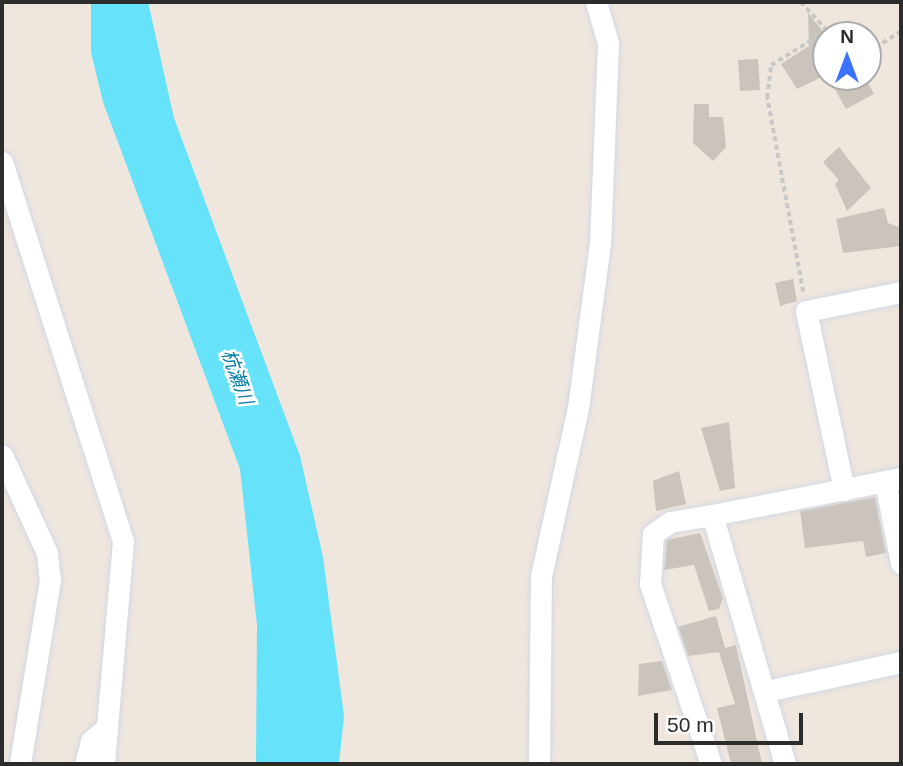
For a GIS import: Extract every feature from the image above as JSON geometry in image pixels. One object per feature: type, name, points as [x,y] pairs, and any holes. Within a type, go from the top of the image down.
[{"type":"street","points":[[539,764],[541,576],[578,408],[600,244],[608,43],[596,2]]},
{"type":"street","points":[[2,162],[122,541],[104,764]]},
{"type":"street","points":[[844,490],[806,311],[901,292]]},
{"type":"street","points":[[2,455],[47,553],[50,579],[20,764]]},
{"type":"street","points":[[711,764],[650,584],[653,534],[670,522],[893,480],[901,563]]},
{"type":"street","points":[[712,515],[766,691],[785,764]]},
{"type":"street","points":[[766,691],[901,662]]},
{"type":"street","points":[[86,764],[90,741],[106,728]]},
{"type":"path","points":[[800,2],[819,21]]},
{"type":"path","points":[[882,43],[901,31]]},
{"type":"path","points":[[806,311],[767,98],[771,65],[812,40]]},
{"type":"water","name":"杭瀬川","points":[[91,2],[148,2],[174,118],[300,456],[323,557],[344,716],[339,764],[256,764],[257,625],[240,469],[103,102],[91,52]]},
{"type":"building","points":[[808,13],[815,21],[812,21],[812,82],[797,89],[781,64],[809,46]]},
{"type":"building","points":[[758,59],[760,90],[740,91],[738,60]]},
{"type":"building","points":[[836,91],[872,91],[874,94],[846,109]]},
{"type":"building","points":[[694,104],[709,104],[709,117],[723,117],[726,147],[713,161],[693,143]]},
{"type":"building","points":[[839,147],[871,188],[847,211],[835,184],[839,180],[823,162]]},
{"type":"building","points":[[884,208],[888,223],[901,228],[901,246],[843,253],[836,219]]},
{"type":"building","points":[[793,279],[797,301],[780,306],[775,283]]},
{"type":"building","points":[[729,422],[735,488],[720,491],[701,428]]},
{"type":"building","points":[[679,471],[686,504],[656,511],[653,481]]},
{"type":"building","points":[[875,497],[886,553],[866,557],[863,541],[805,548],[800,511]]},
{"type":"building","points":[[700,533],[723,598],[719,609],[709,611],[694,565],[664,570],[667,540]]},
{"type":"building","points":[[716,616],[725,648],[736,645],[762,764],[731,764],[717,708],[735,704],[719,652],[688,656],[678,627]]},
{"type":"building","points":[[662,661],[672,690],[638,696],[639,664]]}]
